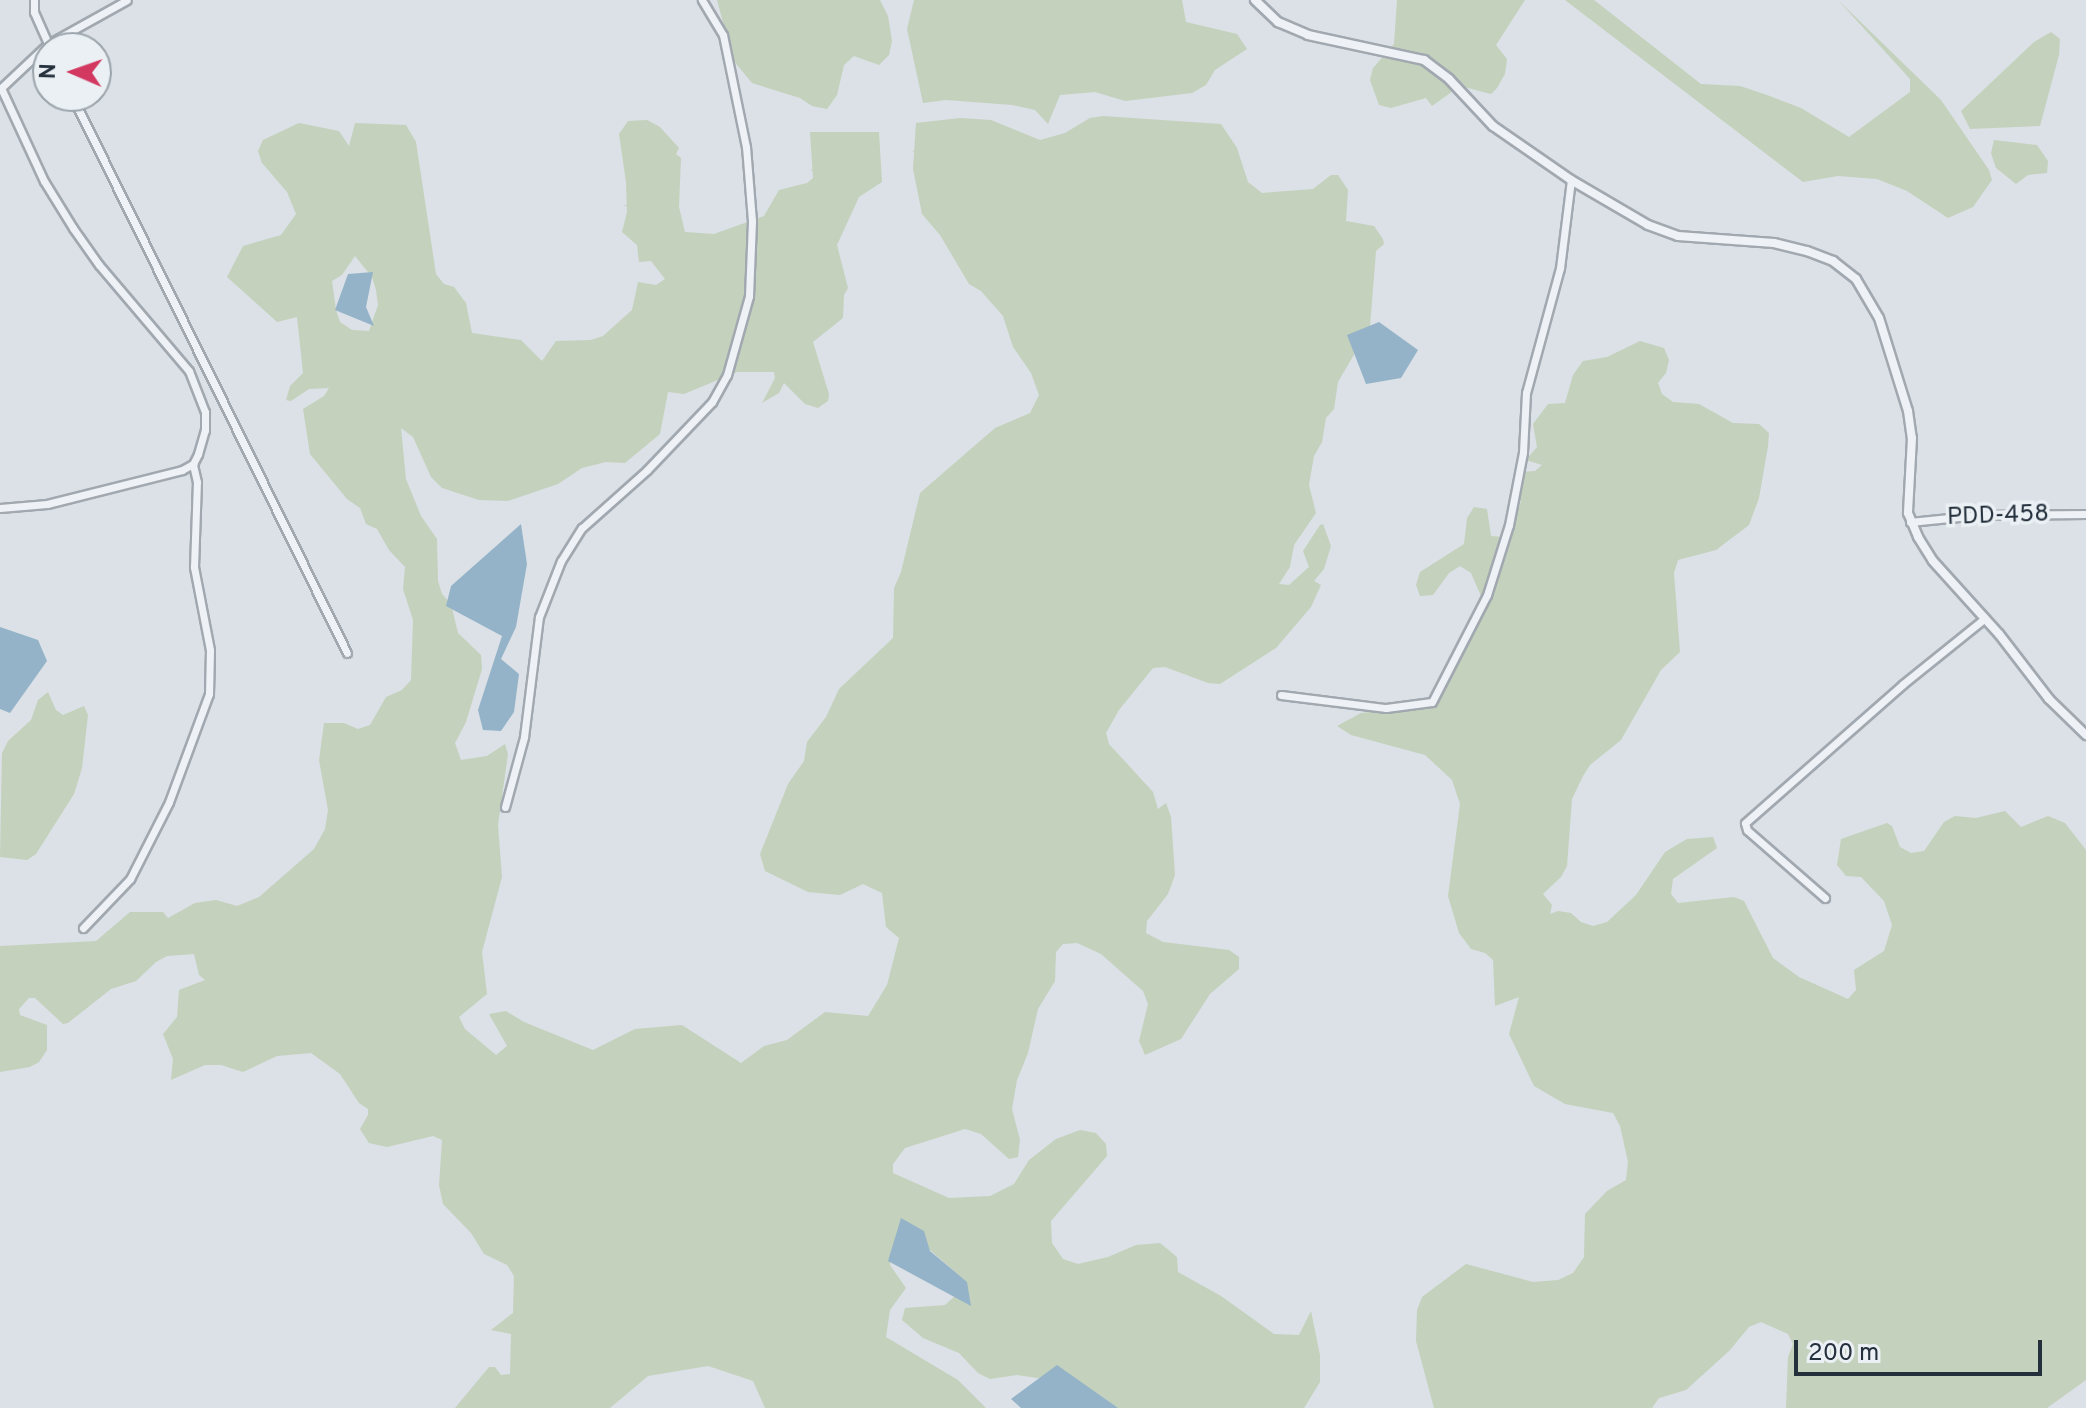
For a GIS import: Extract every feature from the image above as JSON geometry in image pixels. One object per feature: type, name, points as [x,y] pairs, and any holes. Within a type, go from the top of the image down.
[{"type":"street","points":[[34,0],[34,12],[43,32]]},
{"type":"street","points":[[73,32],[127,0]]},
{"type":"street","points":[[505,807],[524,737],[539,617],[561,561],[582,528],[647,470],[712,402],[727,375],[749,296],[752,221],[746,147],[723,35],[702,0]]},
{"type":"street","points":[[1255,0],[1278,22],[1308,35],[1424,60],[1449,79],[1493,126],[1571,180],[1667,233],[1796,249],[1833,261],[1856,279],[1879,318],[1908,411],[1912,438],[1907,501],[1910,522],[1933,561],[1985,618],[2049,699],[2086,735]]},
{"type":"street","points":[[32,61],[1,89],[44,181],[99,265],[189,371],[205,412],[205,430],[193,464],[197,482],[194,567],[210,650],[209,694],[169,802],[130,879],[83,928]]},
{"type":"street","points":[[80,112],[347,653]]},
{"type":"street","points":[[1281,695],[1386,708],[1432,702],[1487,595],[1509,525],[1523,452],[1526,393],[1560,268],[1571,180]]},
{"type":"street","points":[[0,508],[47,504],[164,475],[193,464]]},
{"type":"street","name":"PDD-458","points":[[1910,522],[1979,515],[2086,514]]},
{"type":"street","points":[[1825,898],[1747,830],[1745,823],[1903,684],[1985,618]]},
{"type":"green space","points":[[717,0],[880,0],[888,16],[892,41],[889,55],[879,65],[854,56],[844,65],[837,95],[827,109],[812,106],[800,98],[752,83],[733,60]]},
{"type":"green space","points":[[914,0],[1182,0],[1186,22],[1237,34],[1247,49],[1215,70],[1206,85],[1192,93],[1125,101],[1095,92],[1060,95],[1048,124],[1035,110],[1012,105],[946,100],[923,103],[907,29]]},
{"type":"green space","points":[[1397,0],[1525,0],[1496,45],[1507,59],[1505,74],[1497,88],[1491,94],[1460,86],[1432,106],[1426,98],[1391,108],[1379,105],[1370,80],[1373,68],[1394,44]]},
{"type":"green space","points":[[1565,0],[1594,0],[1701,84],[1740,86],[1767,95],[1801,108],[1849,137],[1910,92],[1910,79],[1838,0],[1941,100],[1989,170],[1992,180],[1973,207],[1948,218],[1907,191],[1877,179],[1838,176],[1803,182]]},
{"type":"green space","points":[[2051,32],[2060,39],[2059,55],[2040,126],[1970,129],[1961,111],[2034,42]]},
{"type":"green space","points":[[1103,116],[1221,124],[1237,148],[1248,182],[1262,193],[1313,189],[1331,175],[1338,175],[1348,190],[1346,221],[1374,226],[1383,239],[1384,244],[1376,251],[1370,327],[1338,382],[1334,409],[1326,418],[1322,442],[1314,456],[1309,485],[1316,513],[1294,545],[1290,567],[1279,584],[1289,585],[1309,567],[1303,551],[1320,525],[1323,524],[1331,546],[1324,569],[1314,581],[1321,585],[1311,607],[1276,648],[1220,684],[1208,683],[1165,667],[1153,668],[1119,710],[1106,733],[1109,744],[1153,792],[1158,809],[1166,803],[1171,817],[1175,875],[1168,894],[1147,921],[1146,933],[1163,942],[1229,950],[1239,957],[1239,969],[1210,994],[1181,1039],[1145,1055],[1139,1041],[1148,1004],[1143,991],[1101,954],[1077,943],[1063,944],[1056,952],[1055,981],[1038,1009],[1028,1053],[1017,1080],[1012,1109],[1020,1140],[1018,1157],[1009,1159],[981,1134],[965,1129],[905,1148],[893,1164],[893,1173],[949,1198],[990,1196],[1014,1184],[1029,1160],[1056,1139],[1080,1130],[1096,1133],[1106,1144],[1107,1156],[1051,1221],[1052,1243],[1063,1259],[1078,1264],[1108,1257],[1136,1245],[1160,1243],[1177,1257],[1178,1272],[1221,1296],[1274,1334],[1299,1335],[1311,1311],[1320,1355],[1320,1382],[1304,1408],[1102,1408],[1044,1379],[1017,1375],[990,1379],[978,1373],[959,1353],[923,1338],[902,1320],[905,1308],[945,1305],[955,1296],[954,1271],[921,1242],[896,1241],[890,1265],[906,1288],[890,1310],[886,1337],[958,1380],[986,1408],[765,1408],[753,1381],[708,1366],[648,1376],[610,1408],[455,1408],[489,1367],[495,1367],[501,1375],[510,1374],[511,1334],[491,1330],[513,1313],[514,1276],[507,1265],[484,1254],[471,1233],[443,1204],[439,1185],[442,1140],[433,1136],[387,1147],[369,1143],[360,1129],[368,1109],[359,1103],[340,1074],[311,1053],[277,1056],[243,1072],[221,1065],[205,1065],[171,1080],[173,1059],[163,1034],[177,1017],[179,990],[205,980],[199,975],[194,954],[167,956],[156,962],[136,981],[111,989],[68,1023],[63,1024],[35,998],[29,998],[19,1009],[20,1015],[47,1025],[47,1050],[39,1062],[30,1067],[0,1072],[0,946],[96,941],[130,912],[163,912],[168,918],[195,903],[216,900],[237,906],[259,897],[314,849],[325,829],[328,810],[319,760],[324,723],[344,723],[358,729],[370,725],[386,697],[402,690],[411,680],[413,620],[403,589],[405,567],[389,550],[377,529],[366,524],[360,508],[347,499],[310,454],[303,409],[324,396],[329,388],[309,389],[291,401],[286,400],[290,386],[303,373],[297,317],[277,322],[227,277],[243,246],[281,235],[296,214],[287,192],[262,163],[258,151],[263,140],[299,123],[339,131],[349,146],[355,123],[406,125],[416,142],[436,274],[444,284],[454,287],[466,303],[472,333],[521,340],[542,361],[556,341],[591,340],[603,336],[632,310],[638,282],[656,285],[665,279],[651,261],[639,262],[637,245],[622,232],[627,212],[619,134],[628,121],[647,120],[660,127],[679,148],[676,154],[681,158],[679,207],[685,232],[714,234],[764,216],[779,190],[807,183],[813,178],[810,132],[879,132],[882,182],[859,197],[837,245],[848,288],[844,295],[843,318],[813,342],[829,394],[828,401],[818,408],[805,404],[784,383],[779,393],[762,403],[775,378],[774,372],[737,372],[684,394],[668,392],[660,434],[625,463],[606,462],[582,468],[558,484],[508,501],[479,500],[442,488],[431,477],[413,437],[401,428],[406,479],[421,516],[437,539],[438,581],[442,594],[451,604],[458,633],[481,655],[482,669],[466,722],[455,743],[461,760],[487,756],[505,744],[508,754],[498,825],[502,877],[482,952],[487,994],[459,1017],[465,1029],[496,1055],[507,1046],[489,1014],[506,1011],[524,1022],[593,1050],[635,1029],[682,1025],[741,1063],[764,1046],[787,1040],[825,1012],[868,1016],[887,985],[899,938],[886,927],[882,893],[863,884],[840,895],[808,892],[765,871],[760,854],[788,784],[804,761],[807,742],[826,717],[839,689],[893,638],[894,588],[901,572],[920,493],[995,428],[1030,413],[1039,395],[1031,373],[1013,347],[1003,316],[981,291],[969,284],[940,235],[922,214],[913,169],[916,123],[960,118],[991,120],[1040,140],[1065,133],[1090,118]],"holes":[[[355,256],[372,277],[378,305],[369,331],[352,330],[340,322],[332,281],[342,275]]]},
{"type":"green space","points":[[1994,140],[2037,145],[2048,161],[2047,173],[2028,175],[2016,184],[1996,168],[1991,153]]},
{"type":"green space","points":[[1640,341],[1664,348],[1669,360],[1666,373],[1658,383],[1662,394],[1673,402],[1699,404],[1733,423],[1759,424],[1769,433],[1768,446],[1759,498],[1749,525],[1716,550],[1678,560],[1674,573],[1680,652],[1661,670],[1621,740],[1590,765],[1583,776],[1572,799],[1567,866],[1561,877],[1543,894],[1552,905],[1550,914],[1558,911],[1571,913],[1581,922],[1593,926],[1607,922],[1636,895],[1665,852],[1687,839],[1713,837],[1717,848],[1673,879],[1671,894],[1678,903],[1734,897],[1744,901],[1773,958],[1799,977],[1848,999],[1856,990],[1854,970],[1884,951],[1892,925],[1884,901],[1861,877],[1846,876],[1837,865],[1841,839],[1887,823],[1892,826],[1900,847],[1911,853],[1924,851],[1944,822],[1955,816],[1976,818],[2005,811],[2021,827],[2048,816],[2065,823],[2086,850],[2086,1380],[2047,1408],[1786,1408],[1788,1357],[1793,1344],[1788,1334],[1761,1322],[1749,1327],[1730,1350],[1686,1390],[1659,1398],[1652,1408],[1434,1408],[1416,1341],[1417,1310],[1422,1297],[1466,1264],[1533,1282],[1558,1280],[1573,1273],[1584,1257],[1585,1214],[1607,1191],[1626,1180],[1628,1162],[1620,1126],[1613,1113],[1565,1104],[1534,1086],[1509,1034],[1519,997],[1495,1006],[1493,960],[1485,953],[1471,949],[1459,933],[1448,896],[1460,804],[1452,780],[1425,755],[1351,735],[1337,726],[1361,713],[1420,707],[1432,699],[1453,673],[1452,657],[1484,603],[1471,573],[1460,566],[1449,573],[1433,595],[1420,596],[1416,585],[1420,572],[1464,544],[1467,518],[1474,507],[1487,509],[1491,536],[1504,537],[1521,502],[1515,495],[1522,472],[1535,471],[1542,465],[1526,460],[1537,447],[1533,424],[1548,404],[1565,403],[1573,375],[1583,361],[1607,357]]},
{"type":"green space","points":[[48,692],[56,710],[63,715],[84,706],[88,715],[82,768],[74,794],[36,854],[27,860],[0,857],[2,753],[8,741],[31,720],[38,700]]},
{"type":"water","points":[[373,272],[366,307],[374,326],[335,310],[348,274]]},
{"type":"water","points":[[1379,322],[1418,350],[1401,378],[1366,384],[1347,335]]},
{"type":"water","points":[[521,524],[527,564],[516,627],[501,659],[519,674],[514,712],[501,731],[483,730],[478,710],[502,636],[446,606],[451,586]]},
{"type":"water","points":[[0,627],[38,640],[47,661],[10,713],[0,709]]},
{"type":"water","points":[[901,1218],[924,1231],[930,1251],[967,1282],[971,1306],[888,1261]]},
{"type":"water","points":[[1057,1365],[1118,1408],[1021,1408],[1011,1399]]}]
